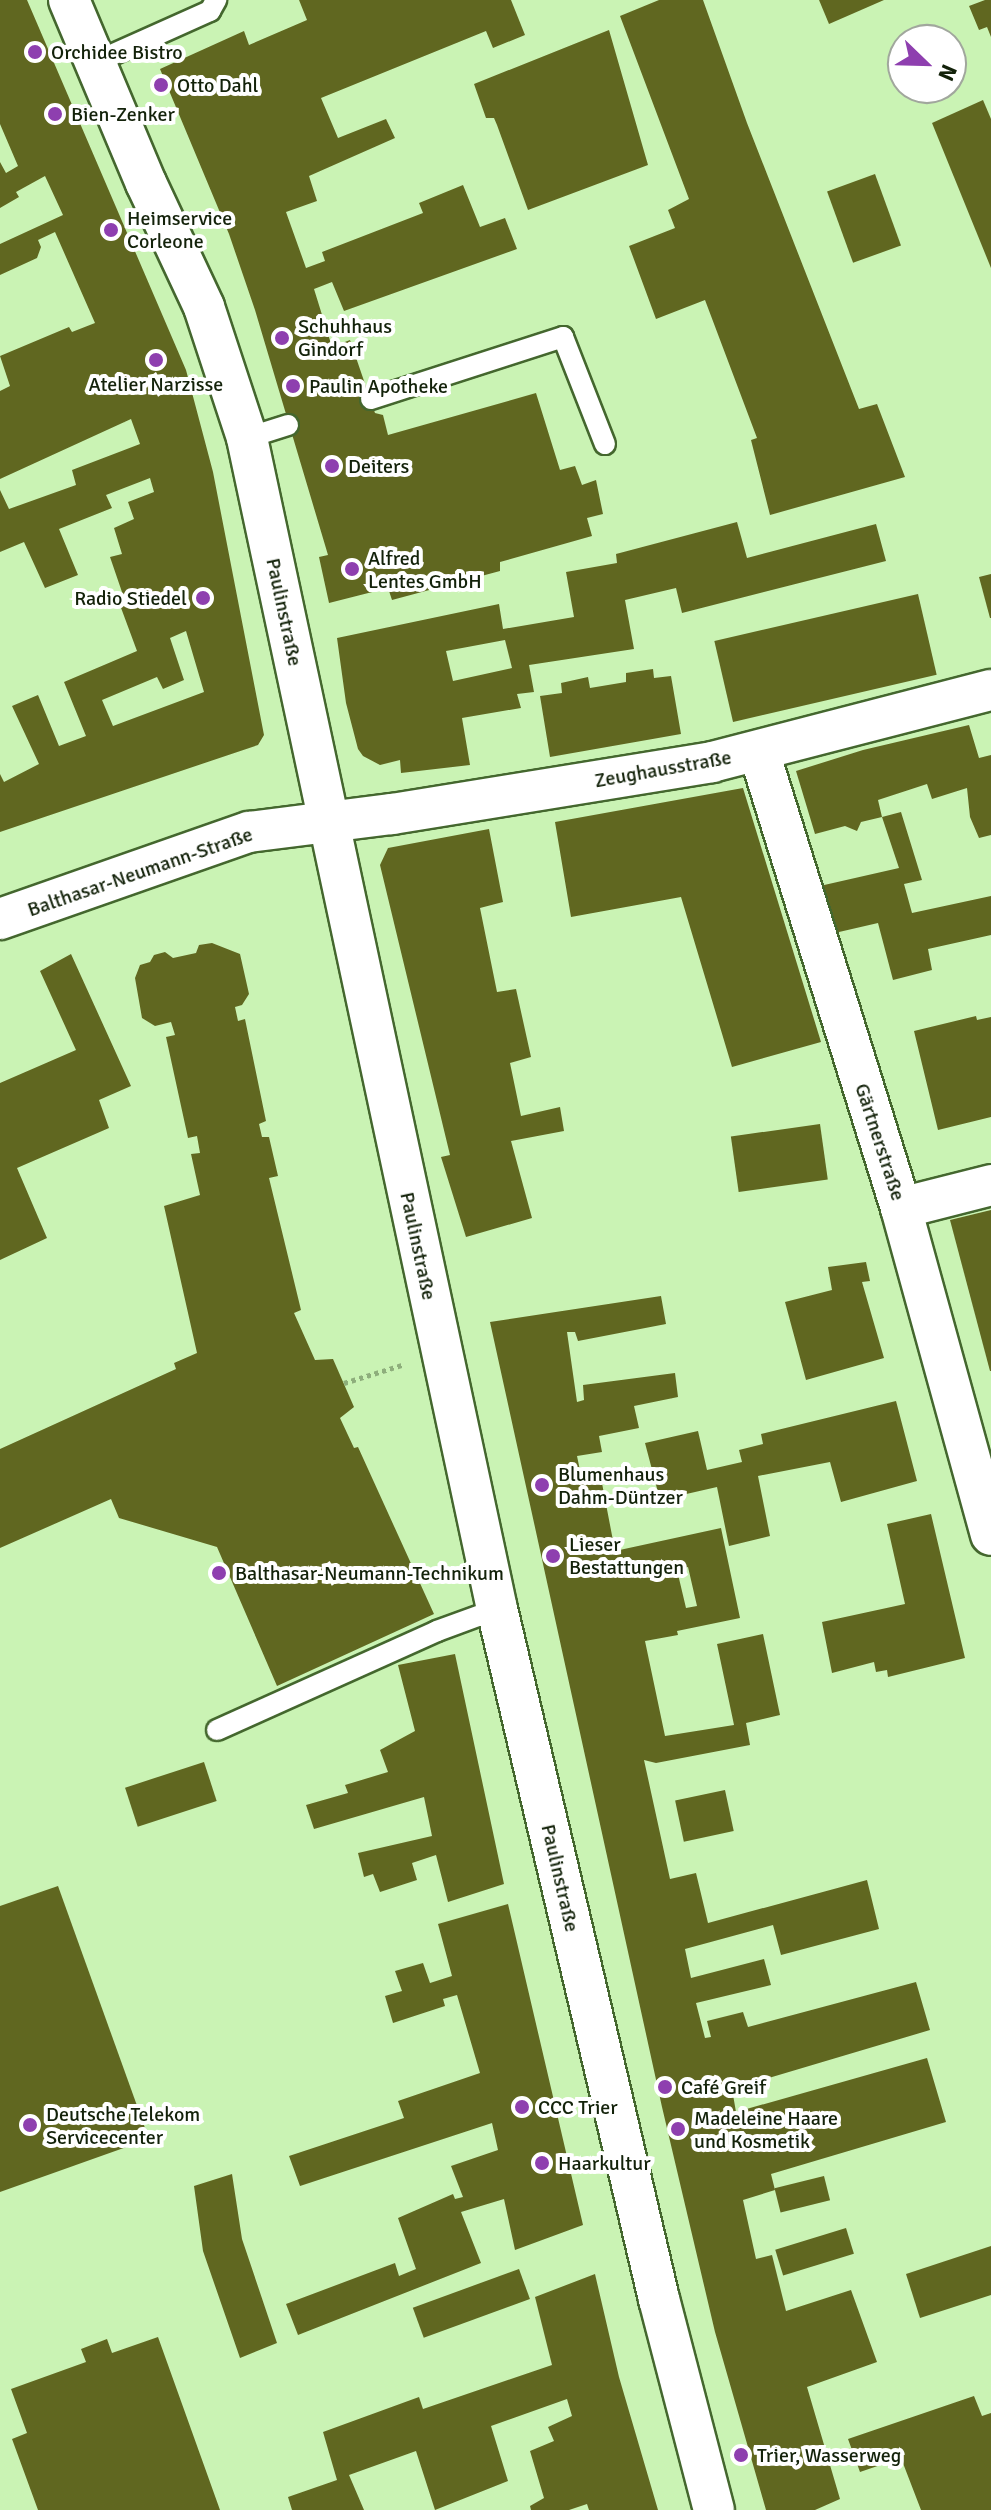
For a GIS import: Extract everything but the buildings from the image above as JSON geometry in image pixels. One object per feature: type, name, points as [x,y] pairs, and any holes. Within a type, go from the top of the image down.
[{"type":"street","name":"Paulinstraße","points":[[69,0],[146,183],[204,307],[247,438],[376,1056],[497,1609],[659,2299],[714,2510]]},
{"type":"street","name":"Zeughausstraße","points":[[329,822],[712,762],[991,690]]},
{"type":"street","name":"Gärtnerstraße","points":[[759,752],[901,1208],[991,1535]]},
{"type":"street","name":"Balthasar-Neumann-Straße","points":[[0,919],[249,832],[329,822]]},
{"type":"street","points":[[901,1208],[991,1185]]},
{"type":"lane","points":[[96,62],[210,11],[216,0]]},
{"type":"lane","points":[[371,399],[563,337],[605,444]]},
{"type":"lane","points":[[247,438],[288,425]]},
{"type":"lane","points":[[217,1730],[437,1631],[497,1609]]},
{"type":"path","points":[[344,1383],[402,1365]]},
{"type":"place","name":"Orchidee Bistro","points":[[35,52]]},
{"type":"place","name":"Otto Dahl","points":[[161,85]]},
{"type":"place","name":"Bien-Zenker","points":[[55,114]]},
{"type":"place","name":"Heimservice Corleone","points":[[111,230]]},
{"type":"place","name":"Schuhhaus Gindorf","points":[[282,338]]},
{"type":"place","name":"Atelier Narzisse","points":[[156,360]]},
{"type":"place","name":"Paulin Apotheke","points":[[293,386]]},
{"type":"place","name":"Deiters","points":[[332,466]]},
{"type":"place","name":"Alfred Lentes GmbH","points":[[352,569]]},
{"type":"place","name":"Radio Stiedel","points":[[203,598]]},
{"type":"place","name":"Blumenhaus Dahm-Düntzer","points":[[542,1485]]},
{"type":"place","name":"Lieser Bestattungen","points":[[553,1556]]},
{"type":"place","name":"Balthasar-Neumann-Technikum","points":[[219,1573]]},
{"type":"place","name":"Café Greif","points":[[665,2087]]},
{"type":"place","name":"CCC Trier","points":[[522,2107]]},
{"type":"place","name":"Deutsche Telekom Servicecenter","points":[[30,2125]]},
{"type":"place","name":"Madeleine Haare und Kosmetik","points":[[678,2129]]},
{"type":"place","name":"Haarkultur","points":[[542,2163]]},
{"type":"place","name":"Trier, Wasserweg","points":[[741,2455]]}]
